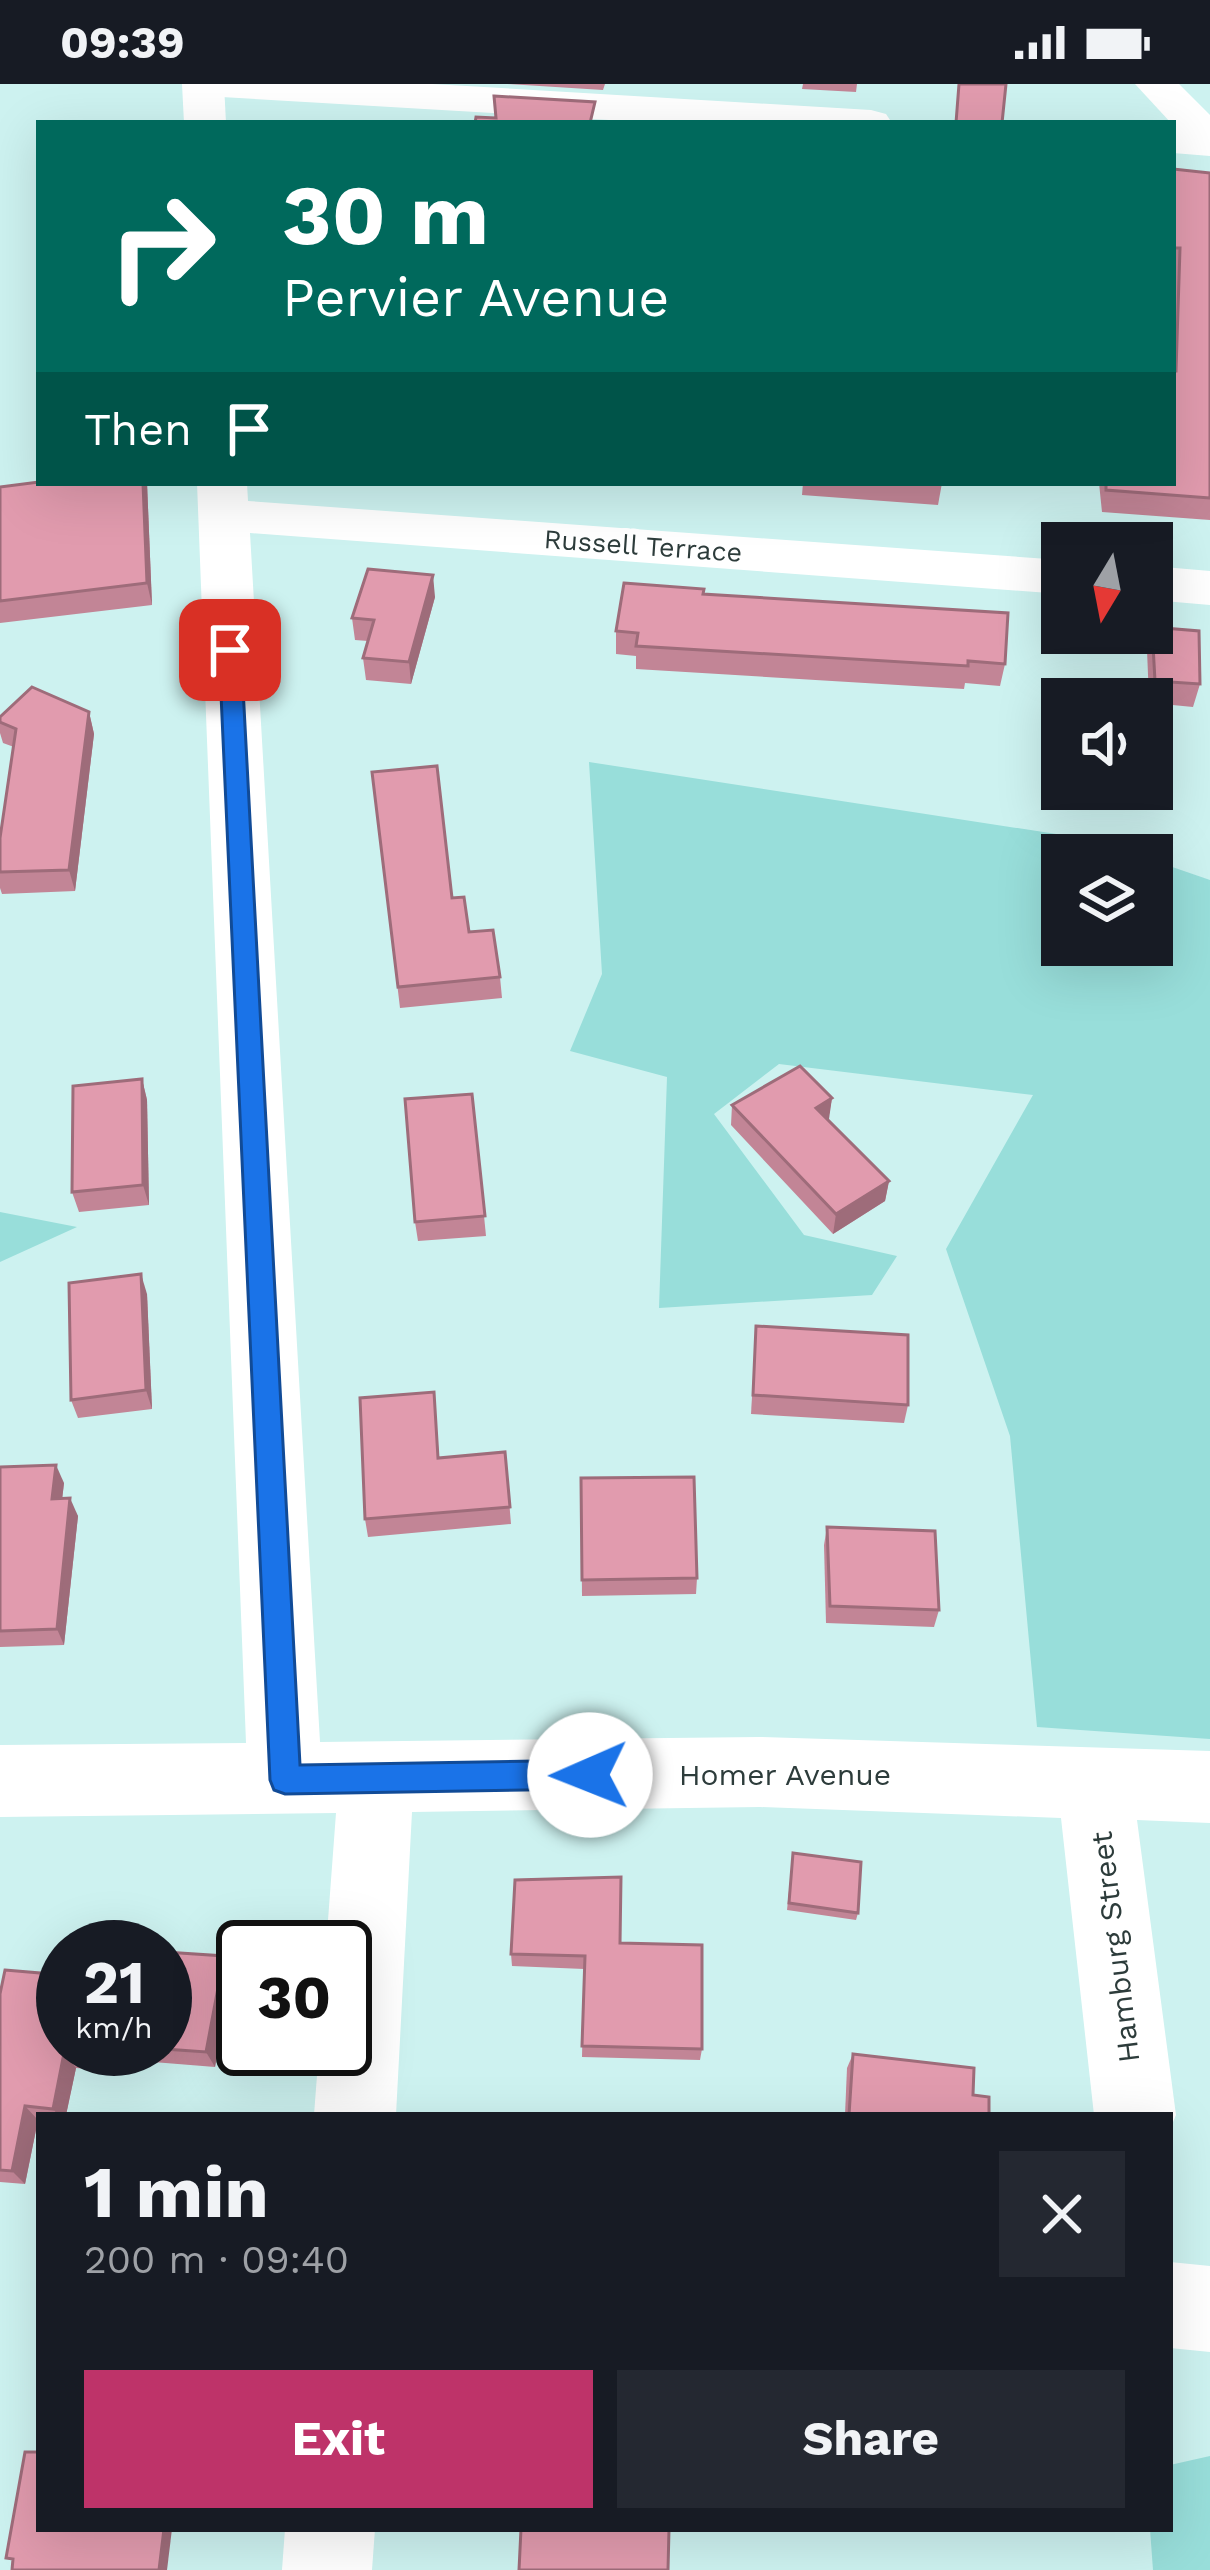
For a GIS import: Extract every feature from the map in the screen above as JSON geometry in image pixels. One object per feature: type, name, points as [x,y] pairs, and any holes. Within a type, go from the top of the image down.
[{"type":"street","points":[[203,84],[205,120]]},
{"type":"street","points":[[221,84],[821,120]]},
{"type":"street","points":[[1156,84],[1210,141]]},
{"type":"street","points":[[1176,140],[1210,141]]},
{"type":"street","points":[[223,499],[285,1780]]},
{"type":"street","name":"Russell Terrace","points":[[223,499],[1041,575]]},
{"type":"street","points":[[1173,585],[1210,588]]},
{"type":"street","name":"Homer Avenue","points":[[0,1781],[760,1772],[1210,1787]]},
{"type":"street","points":[[355,2112],[376,1778]]},
{"type":"street","name":"Hamburg Street","points":[[1094,1780],[1136,2112]]},
{"type":"street","points":[[1173,2305],[1210,2309]]},
{"type":"street","points":[[327,2570],[330,2532]]},
{"type":"shaded area","points":[[589,762],[1056,834],[1041,834],[1041,966],[1173,966],[1173,867],[1210,880],[1210,1739],[1037,1727],[1010,1436],[946,1249],[1033,1095],[779,1064],[714,1114],[804,1235],[897,1256],[872,1295],[659,1308],[667,1077],[570,1051],[602,974]]},
{"type":"shaded area","points":[[0,1212],[77,1227],[0,1262]]},
{"type":"shaded area","points":[[1210,2456],[1210,2570],[1153,2570],[1150,2532],[1173,2532],[1173,2464]]},
{"type":"building","points":[[959,84],[1006,84],[1002,120],[956,120]]},
{"type":"building","points":[[494,96],[595,102],[591,120],[476,120],[496,118]]},
{"type":"building","points":[[1176,169],[1210,173],[1210,498],[1106,490],[1106,486],[1176,486],[1180,248],[1176,248]]},
{"type":"building","points":[[36,482],[36,486],[143,486],[147,583],[0,601],[0,487]]},
{"type":"building","points":[[368,569],[433,575],[409,662],[363,658],[374,620],[352,618]]},
{"type":"building","points":[[624,583],[704,589],[703,594],[1008,613],[1005,664],[968,661],[968,666],[636,646],[638,633],[616,631]]},
{"type":"building","points":[[1173,629],[1199,631],[1200,684],[1155,678],[1154,654],[1173,654]]},
{"type":"building","points":[[32,687],[89,712],[69,870],[0,872],[0,838],[16,729],[0,722],[0,717]]},
{"type":"building","points":[[437,766],[452,898],[464,897],[469,932],[493,930],[500,977],[398,987],[372,772]]},
{"type":"building","points":[[800,1066],[832,1098],[816,1108],[889,1181],[836,1214],[732,1105]]},
{"type":"building","points":[[142,1079],[143,1185],[72,1192],[73,1086]]},
{"type":"building","points":[[472,1094],[485,1216],[415,1222],[405,1099]]},
{"type":"building","points":[[141,1274],[146,1390],[71,1400],[69,1283]]},
{"type":"building","points":[[756,1326],[908,1335],[908,1405],[753,1395]]},
{"type":"building","points":[[434,1392],[438,1458],[505,1452],[510,1507],[365,1519],[360,1398]]},
{"type":"building","points":[[56,1465],[52,1499],[70,1498],[57,1629],[0,1631],[0,1467]]},
{"type":"building","points":[[694,1477],[697,1578],[582,1580],[581,1478]]},
{"type":"building","points":[[827,1527],[935,1531],[939,1610],[830,1606]]},
{"type":"building","points":[[793,1853],[861,1862],[858,1913],[789,1903]]},
{"type":"building","points":[[621,1877],[620,1943],[702,1945],[702,2049],[582,2046],[585,1956],[511,1954],[515,1880]]},
{"type":"building","points":[[192,1954],[216,1955],[216,1999],[206,2052],[192,2051]]},
{"type":"building","points":[[5,1970],[36,1973],[36,2076],[59,2076],[53,2109],[25,2106],[12,2171],[0,2170],[0,1994]]},
{"type":"building","points":[[853,2054],[974,2068],[973,2095],[989,2097],[989,2112],[849,2112]]},
{"type":"building","points":[[25,2452],[36,2452],[36,2532],[164,2532],[159,2570],[12,2570],[13,2559],[6,2558]]},
{"type":"building","points":[[521,2532],[669,2532],[668,2570],[519,2570]]},
{"type":"route","points":[[230,650],[285,1780],[590,1775]]}]
